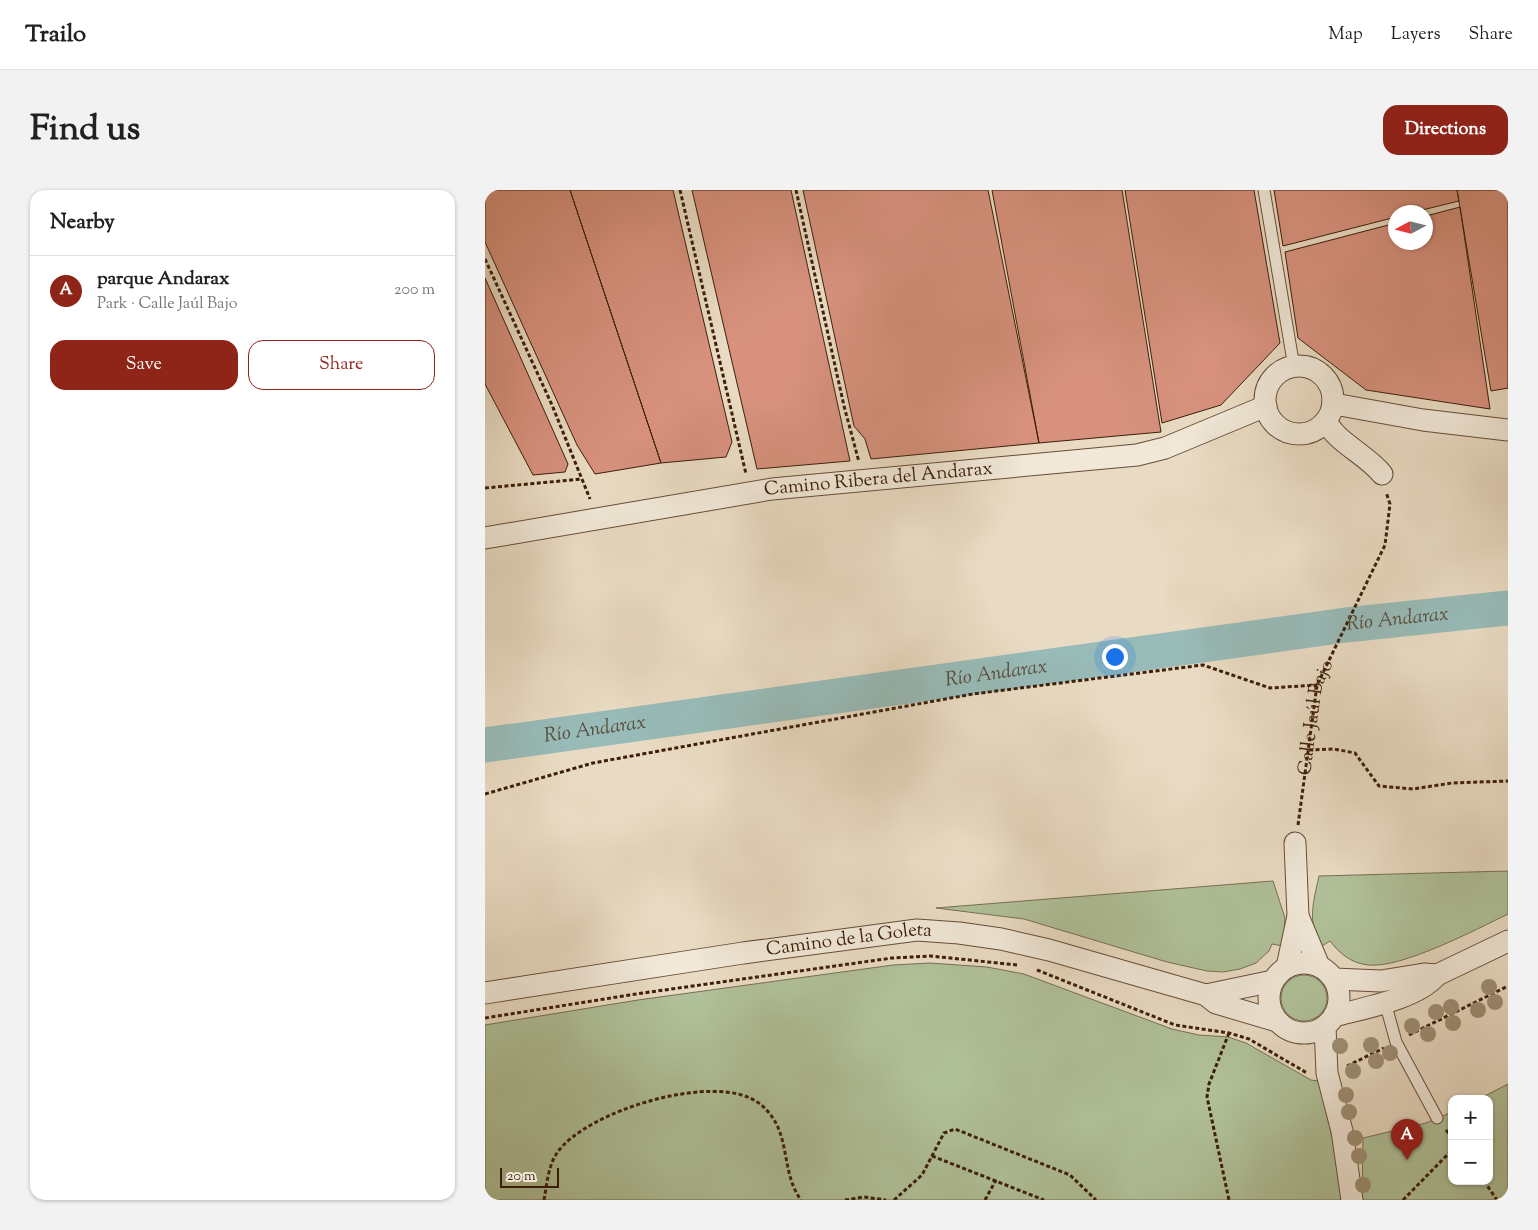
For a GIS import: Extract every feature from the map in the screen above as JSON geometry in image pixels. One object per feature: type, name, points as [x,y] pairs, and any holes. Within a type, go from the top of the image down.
[{"type":"street","points":[[1381,474],[1367,458],[1334,433],[1329,411],[1332,391],[1321,375],[1313,369],[1293,367],[1275,376],[1265,395],[1266,406],[1269,416],[1277,425],[1291,433],[1308,433],[1318,428],[1329,411],[1339,405],[1423,420],[1508,430]]},
{"type":"street","name":"Camino Ribera del Andarax","points":[[485,538],[750,492],[863,479],[1137,455],[1165,448],[1266,406]]},
{"type":"street","points":[[1295,843],[1298,916],[1279,974],[1268,995],[1270,1009],[1277,1022],[1288,1030],[1301,1034],[1314,1032],[1329,1022],[1429,985],[1437,975],[1508,941]]},
{"type":"street","points":[[1298,916],[1326,972],[1339,991],[1339,1004],[1329,1022],[1328,1072],[1342,1131],[1352,1200]]},
{"type":"street","name":"Camino de la Goleta","points":[[485,992],[733,954],[917,930],[959,932],[1011,941],[1206,995],[1216,1003],[1277,1022]]},
{"type":"street","points":[[1279,974],[1303,962],[1326,972],[1381,981],[1425,974],[1437,975]]},
{"type":"street","name":"Camino de la Goleta","points":[[1206,995],[1279,974]]},
{"type":"street","points":[[1301,1034],[1328,1072]]},
{"type":"lane","points":[[1264,190],[1293,367]]},
{"type":"lane","points":[[1385,1002],[1396,1042],[1437,1118]]},
{"type":"path","points":[[679,190],[750,492]]},
{"type":"path","points":[[796,190],[844,406],[863,479]]},
{"type":"path","points":[[485,259],[552,405],[598,519]]},
{"type":"path","name":"Calle Jaúl Bajo","points":[[1295,843],[1317,685],[1385,545],[1390,504],[1381,474]]},
{"type":"path","points":[[485,488],[582,479]]},
{"type":"path","points":[[485,794],[593,763],[973,694],[1203,665],[1270,688],[1317,685]]},
{"type":"path","points":[[1309,750],[1334,749],[1355,753],[1379,786],[1413,789],[1451,783],[1508,782]]},
{"type":"path","points":[[485,1018],[636,994],[892,958],[931,956],[1023,966]]},
{"type":"path","points":[[1032,967],[1175,1025],[1229,1033],[1249,1039],[1328,1072],[1396,1042],[1508,986]]},
{"type":"path","points":[[1229,1033],[1209,1084],[1207,1097],[1229,1200]]},
{"type":"path","points":[[544,1200],[551,1165],[558,1151],[589,1127],[643,1103],[695,1091],[719,1091],[747,1096],[769,1112],[779,1128],[785,1145],[789,1176],[801,1200]]},
{"type":"path","points":[[894,1200],[922,1175],[944,1133],[955,1129],[1070,1176],[1096,1200]]},
{"type":"path","points":[[1403,1200],[1448,1154]]},
{"type":"path","points":[[932,1156],[1043,1200]]},
{"type":"path","points":[[985,1200],[996,1180]]},
{"type":"path","points":[[1487,1185],[1497,1200]]},
{"type":"path","points":[[845,1200],[864,1197],[886,1200]]},
{"type":"green space","points":[[1508,871],[1508,914],[1439,947],[1399,961],[1382,965],[1368,965],[1356,962],[1342,954],[1330,941],[1322,946],[1314,929],[1313,911],[1319,876]]},
{"type":"green space","points":[[1273,881],[1285,918],[1283,946],[1272,944],[1269,951],[1256,963],[1240,969],[1223,972],[1207,971],[1167,962],[1024,919],[936,908]]},
{"type":"green space","points":[[930,963],[987,967],[1024,974],[1172,1029],[1199,1035],[1228,1037],[1246,1043],[1311,1080],[1319,1081],[1332,1136],[1342,1200],[485,1200],[485,1025],[638,1000],[893,965]]},
{"type":"green space","points":[[1309,975],[1313,976],[1323,985],[1326,989],[1326,1007],[1317,1017],[1309,1021],[1299,1021],[1291,1017],[1282,1007],[1281,993],[1285,985],[1295,976]]},
{"type":"green space","points":[[1508,1084],[1508,1200],[1362,1200],[1363,1138],[1426,1123],[1448,1114],[1448,1185],[1493,1185],[1493,1095],[1487,1095]]},
{"type":"building","points":[[485,190],[570,190],[661,463],[595,474],[577,445],[485,242]]},
{"type":"building","points":[[570,190],[673,190],[732,442],[726,457],[661,463]]},
{"type":"building","points":[[692,190],[791,190],[850,461],[757,469]]},
{"type":"building","points":[[803,190],[988,190],[1039,443],[871,459],[865,439],[854,426]]},
{"type":"building","points":[[992,190],[1122,190],[1161,432],[1039,443]]},
{"type":"building","points":[[1125,190],[1254,190],[1280,343],[1221,405],[1162,423]]},
{"type":"building","points":[[1274,190],[1457,190],[1459,201],[1433,207],[1433,205],[1388,205],[1388,219],[1283,246]]},
{"type":"building","points":[[1457,190],[1508,190],[1508,388],[1491,391]]},
{"type":"building","points":[[1460,207],[1490,409],[1366,390],[1298,338],[1285,252],[1388,225],[1388,250],[1433,250],[1433,214]]},
{"type":"building","points":[[485,278],[568,464],[565,472],[533,475],[485,384]]},
{"type":"waterway","name":"Río Andarax","points":[[485,745],[1346,625],[1508,608]]},
{"type":"place","name":"parque Andarax","points":[[1407,1160]]}]
